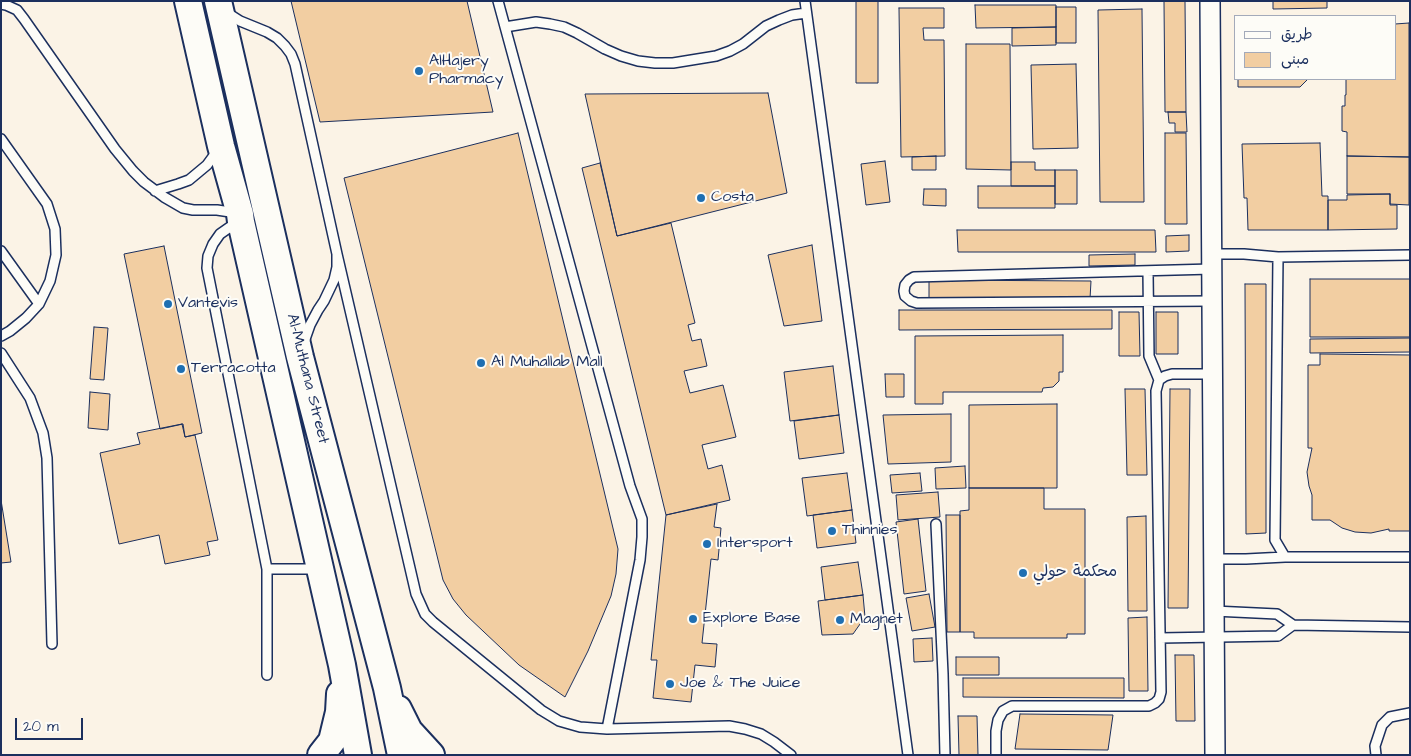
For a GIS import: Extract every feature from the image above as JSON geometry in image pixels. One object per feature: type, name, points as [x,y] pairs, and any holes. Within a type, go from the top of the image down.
[{"type":"street","name":"Al-Muthana Street","points":[[188,1],[221,146],[241,218],[342,665],[358,755]]},
{"type":"street","points":[[1210,1],[1215,755]]},
{"type":"street","name":"Al-Muthana Street","points":[[218,3],[300,357],[387,688],[401,755]]},
{"type":"street","points":[[322,755],[332,741],[339,712],[342,665]]},
{"type":"street","points":[[387,688],[409,731],[431,755]]},
{"type":"lane","points":[[498,1],[630,486],[642,519],[640,560],[607,729]]},
{"type":"lane","points":[[804,1],[908,755]]},
{"type":"lane","points":[[218,3],[232,17],[268,32],[277,38],[291,54],[295,64],[416,594],[426,614],[433,622],[540,710],[559,721],[580,727],[607,729],[730,726],[761,734],[791,755]]},
{"type":"lane","points":[[1,4],[16,10],[24,19],[133,172],[173,204],[193,210],[217,210],[241,218]]},
{"type":"lane","points":[[505,27],[536,22],[550,24],[564,27],[621,56],[647,62],[673,63],[716,56],[730,51],[743,44],[766,26],[806,13]]},
{"type":"lane","points":[[1,139],[47,204],[55,229],[56,255],[50,280],[39,304],[26,318],[1,336]]},
{"type":"lane","points":[[155,191],[189,180],[207,165],[221,146]]},
{"type":"lane","points":[[241,218],[220,234],[213,244],[208,256],[207,268],[268,569],[267,675]]},
{"type":"lane","points":[[1,251],[39,304]]},
{"type":"lane","points":[[300,357],[310,325],[324,302],[334,280],[337,254]]},
{"type":"lane","points":[[1212,301],[917,303],[906,296],[904,291],[905,285],[914,277],[1148,272],[1212,262],[1244,254],[1278,257],[1410,255]]},
{"type":"lane","points":[[1278,257],[1275,540],[1284,557]]},
{"type":"lane","points":[[996,755],[998,720],[1003,711],[1012,706],[1149,706],[1159,699],[1161,692],[1156,391],[1159,380],[1149,356],[1148,272]]},
{"type":"lane","points":[[1,352],[30,398],[43,433],[47,458],[52,644]]},
{"type":"lane","points":[[1159,380],[1172,374],[1212,374]]},
{"type":"lane","points":[[936,524],[945,755]]},
{"type":"lane","points":[[1213,559],[1410,557]]},
{"type":"lane","points":[[268,569],[320,569]]},
{"type":"lane","points":[[1214,611],[1277,614],[1293,625],[1410,627]]},
{"type":"lane","points":[[1160,638],[1278,636],[1293,625]]},
{"type":"lane","points":[[1376,755],[1376,746],[1382,725],[1390,717],[1410,713]]},
{"type":"building","points":[[291,1],[467,1],[493,112],[320,122]]},
{"type":"building","points":[[856,1],[878,1],[878,83],[856,83]]},
{"type":"building","points":[[1164,1],[1185,1],[1186,112],[1165,112]]},
{"type":"building","points":[[1273,1],[1327,1],[1327,8],[1273,9]]},
{"type":"building","points":[[975,5],[1056,5],[1056,27],[976,28]]},
{"type":"building","points":[[1056,7],[1076,7],[1076,43],[1056,43]]},
{"type":"building","points":[[899,8],[944,8],[944,28],[923,28],[924,40],[944,40],[945,156],[901,157]]},
{"type":"building","points":[[1142,9],[1144,202],[1100,202],[1098,10]]},
{"type":"building","points":[[1409,23],[1409,157],[1347,156],[1347,132],[1342,131],[1342,106],[1345,106],[1346,80],[1396,80],[1396,24]]},
{"type":"building","points":[[1056,27],[1056,45],[1012,46],[1012,28]]},
{"type":"building","points":[[966,44],[1010,44],[1011,170],[966,169]]},
{"type":"building","points":[[1076,64],[1078,148],[1033,149],[1031,65]]},
{"type":"building","points":[[1238,80],[1307,80],[1300,87],[1238,87]]},
{"type":"building","points":[[768,93],[787,193],[617,236],[585,94]]},
{"type":"building","points":[[1168,112],[1186,112],[1187,132],[1175,132],[1175,123],[1169,123]]},
{"type":"building","name":"Al Muhallab Mall","points":[[518,133],[618,549],[616,574],[611,596],[588,651],[565,697],[519,665],[466,615],[453,599],[443,580],[344,178]]},
{"type":"building","points":[[1165,133],[1186,133],[1187,224],[1165,224]]},
{"type":"building","points":[[1320,143],[1322,196],[1328,196],[1328,230],[1248,230],[1247,198],[1244,198],[1242,144]]},
{"type":"building","points":[[936,156],[936,170],[912,170],[912,157]]},
{"type":"building","points":[[1347,156],[1409,157],[1409,205],[1390,204],[1390,194],[1347,194]]},
{"type":"building","points":[[885,161],[890,202],[866,205],[861,164]]},
{"type":"building","points":[[1011,162],[1035,162],[1035,170],[1055,170],[1055,186],[1011,186]]},
{"type":"building","points":[[600,163],[617,236],[671,223],[695,323],[688,325],[692,341],[701,339],[707,366],[684,371],[690,393],[723,385],[736,437],[702,445],[708,469],[722,465],[730,500],[666,515],[582,168]]},
{"type":"building","points":[[1055,170],[1077,170],[1077,204],[1055,204]]},
{"type":"building","points":[[978,186],[1055,186],[1055,208],[978,208]]},
{"type":"building","points":[[924,189],[946,189],[946,206],[923,205]]},
{"type":"building","points":[[1390,194],[1390,205],[1397,205],[1397,229],[1328,230],[1328,200],[1347,200],[1347,195]]},
{"type":"building","points":[[957,230],[1155,230],[1156,252],[958,252]]},
{"type":"building","points":[[1189,235],[1189,251],[1166,252],[1166,236]]},
{"type":"building","points":[[812,245],[822,321],[784,326],[768,255]]},
{"type":"building","points":[[164,246],[202,433],[185,437],[183,424],[160,429],[124,254]]},
{"type":"building","points":[[1135,254],[1135,265],[1089,266],[1089,255]]},
{"type":"building","points":[[1310,279],[1410,279],[1410,337],[1310,337]]},
{"type":"building","points":[[929,280],[1091,281],[1090,299],[929,298]]},
{"type":"building","points":[[1245,284],[1266,284],[1266,533],[1246,534]]},
{"type":"building","points":[[899,310],[1112,310],[1112,329],[899,330]]},
{"type":"building","points":[[1119,312],[1139,312],[1140,356],[1119,356]]},
{"type":"building","points":[[1156,312],[1178,312],[1178,354],[1156,354]]},
{"type":"building","points":[[94,327],[108,328],[104,380],[90,379]]},
{"type":"building","points":[[1063,335],[1063,372],[1059,372],[1059,381],[1053,387],[1043,388],[1042,392],[943,392],[943,404],[915,404],[915,336]]},
{"type":"building","points":[[1410,338],[1410,352],[1310,353],[1310,339]]},
{"type":"building","points":[[1320,354],[1410,355],[1410,531],[1389,531],[1389,529],[1371,533],[1355,532],[1342,528],[1330,520],[1312,520],[1312,495],[1307,472],[1312,448],[1308,448],[1308,365],[1320,365]]},
{"type":"building","points":[[833,366],[839,415],[790,421],[784,372]]},
{"type":"building","points":[[885,374],[904,374],[904,397],[886,397]]},
{"type":"building","points":[[1125,389],[1145,389],[1147,475],[1127,475]]},
{"type":"building","points":[[1170,389],[1190,389],[1188,608],[1168,608]]},
{"type":"building","points":[[90,392],[110,394],[108,430],[88,428]]},
{"type":"building","points":[[1057,404],[1057,488],[969,488],[969,405]]},
{"type":"building","points":[[951,414],[951,462],[888,464],[883,415]]},
{"type":"building","points":[[839,415],[844,453],[799,459],[794,421]]},
{"type":"building","points":[[182,424],[185,437],[195,435],[218,540],[207,542],[210,555],[165,564],[159,535],[119,544],[100,453],[140,444],[137,433]]},
{"type":"building","points":[[965,466],[966,488],[936,489],[935,468]]},
{"type":"building","points":[[847,473],[852,510],[807,516],[802,478]]},
{"type":"building","points":[[920,473],[922,491],[892,493],[890,475]]},
{"type":"building","name":"محكمة حولي","points":[[969,488],[1044,488],[1044,509],[1085,509],[1085,634],[1067,634],[1067,638],[974,638],[974,632],[960,632],[960,511],[969,510]]},
{"type":"building","points":[[938,492],[940,517],[898,520],[896,495]]},
{"type":"building","points":[[1,500],[11,562],[1,563]]},
{"type":"building","points":[[717,504],[714,527],[721,528],[718,560],[711,559],[702,643],[717,644],[715,667],[695,665],[691,702],[653,698],[657,660],[651,660],[666,515]]},
{"type":"building","points":[[852,510],[856,543],[817,548],[813,515]]},
{"type":"building","points":[[946,515],[960,515],[960,632],[947,632]]},
{"type":"building","points":[[1146,516],[1147,611],[1128,611],[1127,517]]},
{"type":"building","points":[[918,519],[926,591],[904,594],[896,522]]},
{"type":"building","points":[[858,562],[863,595],[825,600],[821,567]]},
{"type":"building","points":[[929,594],[935,627],[912,631],[906,598]]},
{"type":"building","points":[[863,595],[865,617],[853,634],[822,635],[818,601]]},
{"type":"building","points":[[1147,617],[1148,691],[1129,691],[1128,618]]},
{"type":"building","points":[[932,638],[933,661],[914,662],[913,639]]},
{"type":"building","points":[[1175,655],[1194,655],[1195,721],[1176,721]]},
{"type":"building","points":[[956,657],[999,657],[999,675],[956,675]]},
{"type":"building","points":[[963,678],[1124,678],[1124,698],[963,697]]},
{"type":"building","points":[[1020,714],[1113,715],[1108,750],[1015,749]]},
{"type":"building","points":[[958,716],[977,716],[978,755],[959,755]]},
{"type":"place","name":"AlHajery Pharmacy","points":[[419,71]]},
{"type":"place","name":"Costa","points":[[701,198]]},
{"type":"place","name":"Vantevis","points":[[168,304]]},
{"type":"place","name":"Al Muhallab Mall","points":[[481,363]]},
{"type":"place","name":"Terracotta","points":[[181,369]]},
{"type":"place","name":"Thinnies","points":[[832,531]]},
{"type":"place","name":"Intersport","points":[[707,544]]},
{"type":"place","name":"محكمة حولي","points":[[1023,573]]},
{"type":"place","name":"Explore Base","points":[[693,619]]},
{"type":"place","name":"Magnet","points":[[840,620]]},
{"type":"place","name":"Joe & The Juice","points":[[670,684]]}]
